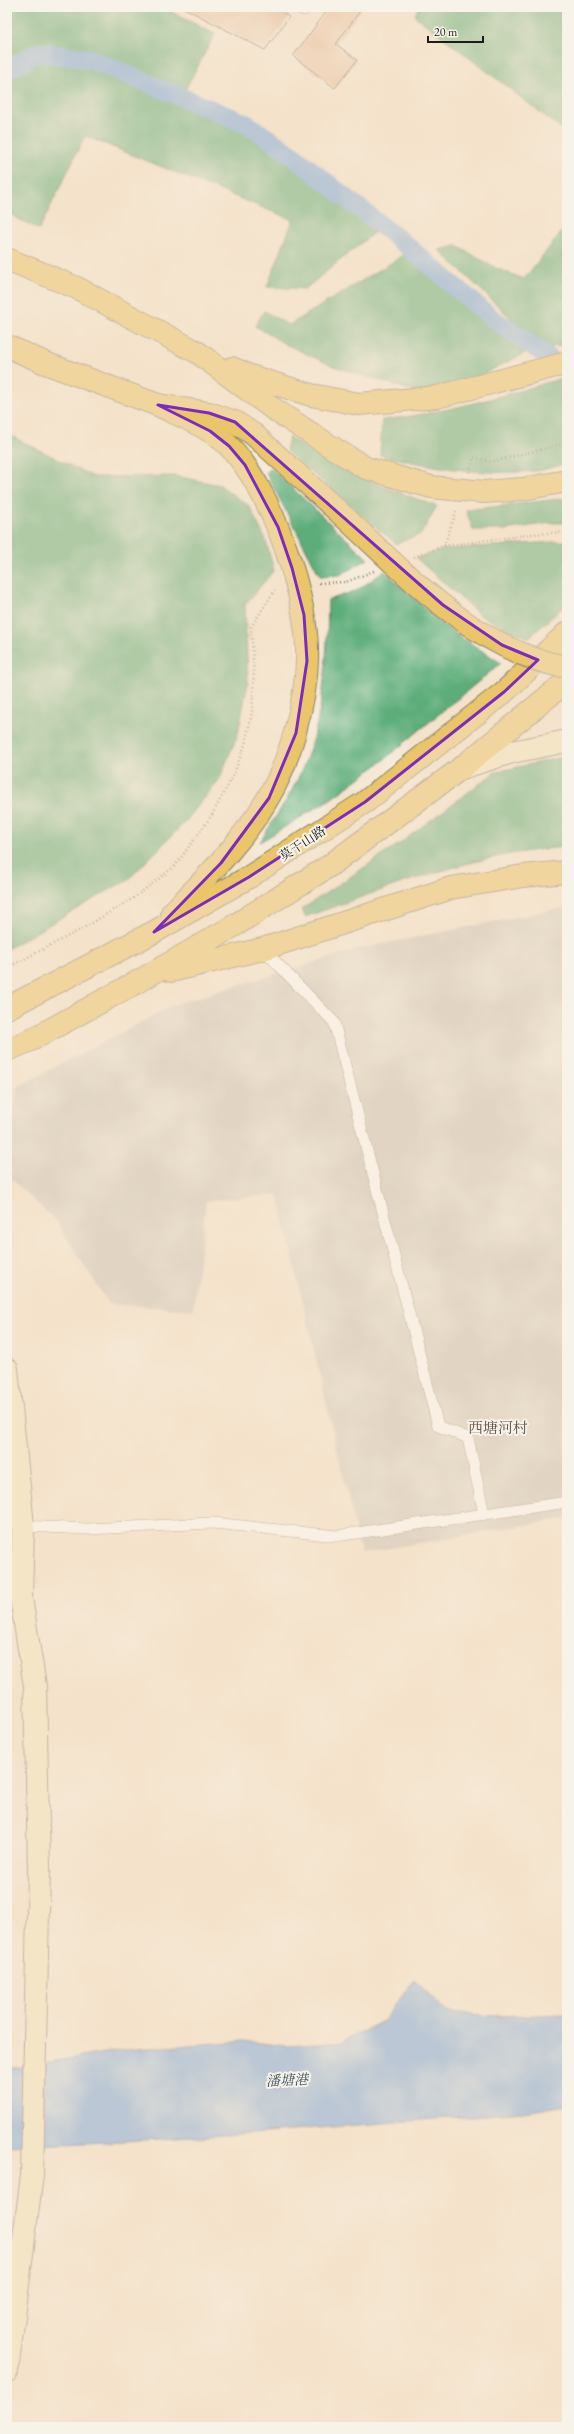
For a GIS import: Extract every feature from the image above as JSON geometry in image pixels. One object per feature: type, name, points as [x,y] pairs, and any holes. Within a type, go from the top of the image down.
[{"type":"highway","points":[[7,259],[77,288],[197,352],[250,376],[311,394],[359,404],[383,404],[437,397],[567,363]]},
{"type":"highway","points":[[7,346],[45,363],[158,405],[210,430],[229,446],[245,465],[278,527],[292,568],[304,616],[307,661],[296,733],[269,798],[221,863],[154,932]]},
{"type":"highway","points":[[197,352],[272,408],[366,468],[431,487],[485,492],[523,489],[567,481]]},
{"type":"highway","points":[[158,405],[209,413],[235,422],[253,434],[443,605],[473,627],[502,645],[550,664],[567,667]]},
{"type":"highway","name":"莫干山路","points":[[7,1008],[154,932],[249,877],[365,802],[504,692],[567,632]]},
{"type":"highway","points":[[7,1050],[33,1039],[146,977],[238,924],[328,866],[460,769],[567,681]]},
{"type":"highway","points":[[146,977],[263,949],[451,888],[523,876],[567,872]]},
{"type":"street","points":[[460,769],[512,752],[567,741]]},
{"type":"street","points":[[7,1369],[22,1526],[21,1598],[35,1686],[39,1869],[32,2175],[7,2372]]},
{"type":"lane","points":[[299,7],[304,10],[306,7]]},
{"type":"lane","points":[[263,949],[334,1022],[438,1426],[468,1438],[484,1514]]},
{"type":"lane","points":[[22,1526],[88,1529],[213,1523],[336,1536],[567,1502]]},
{"type":"path","points":[[409,558],[444,546],[567,532]]},
{"type":"path","points":[[319,583],[346,582],[381,569]]},
{"type":"path","points":[[7,968],[82,929],[135,897],[175,866],[212,815],[233,776],[245,745],[251,719],[254,673],[251,627],[275,590]]},
{"type":"highlighted area","points":[[158,405],[209,413],[235,422],[443,605],[502,645],[538,660],[504,692],[365,802],[249,877],[154,932],[221,863],[269,798],[296,733],[307,661],[304,615],[292,568],[278,527],[245,465],[229,446],[210,431]]},
{"type":"shaded area","points":[[567,907],[567,1518],[361,1553],[278,1194],[206,1201],[193,1310],[109,1304],[56,1221],[7,1175],[17,1087],[176,1004],[358,949]]},
{"type":"green space","points":[[7,7],[162,7],[215,34],[177,105],[230,123],[315,180],[376,231],[305,289],[267,287],[293,220],[85,136],[39,230],[7,213]]},
{"type":"green space","points":[[418,7],[567,7],[567,133],[415,16]]},
{"type":"green space","points":[[567,225],[567,344],[543,349],[439,250],[457,246],[496,268],[524,279]]},
{"type":"green space","points":[[404,255],[527,352],[470,381],[420,393],[333,366],[287,345],[255,326],[264,311],[289,325]]},
{"type":"green space","points":[[558,379],[567,382],[567,463],[535,471],[496,472],[437,467],[380,455],[382,420],[471,404]]},
{"type":"green space","points":[[7,434],[94,477],[175,476],[220,485],[249,506],[265,538],[274,570],[245,605],[248,683],[238,734],[219,780],[186,821],[129,879],[7,949]]},
{"type":"green space","points":[[289,437],[328,463],[390,489],[437,506],[421,534],[396,544],[286,451]]},
{"type":"green space","points":[[270,467],[368,559],[340,575],[320,576],[266,473]]},
{"type":"green space","points":[[567,498],[567,523],[550,523],[505,530],[473,530],[466,510]]},
{"type":"green space","points":[[567,541],[567,604],[528,638],[481,616],[416,558],[446,549]]},
{"type":"green space","points":[[385,571],[444,626],[501,663],[381,762],[332,798],[260,842],[296,783],[315,732],[323,688],[327,644],[328,600],[356,591]]},
{"type":"green space","points":[[567,756],[567,847],[533,850],[467,864],[402,883],[305,917],[302,909],[399,844],[495,772]]},
{"type":"water","name":"潘塘港","points":[[414,1980],[448,2012],[493,2016],[567,2014],[567,2105],[525,2112],[266,2132],[72,2144],[7,2146],[7,2069],[122,2050],[244,2041],[288,2046],[342,2042],[383,2021]]},
{"type":"building","points":[[182,7],[276,7],[289,17],[265,50]]},
{"type":"building","points":[[330,7],[363,7],[336,44],[357,60],[335,88],[293,56]]},
{"type":"waterway","points":[[7,70],[38,52],[89,59],[247,124],[287,151],[406,245],[492,318],[567,370]]},
{"type":"district","name":"西塘河村","points":[[498,1428]]}]
